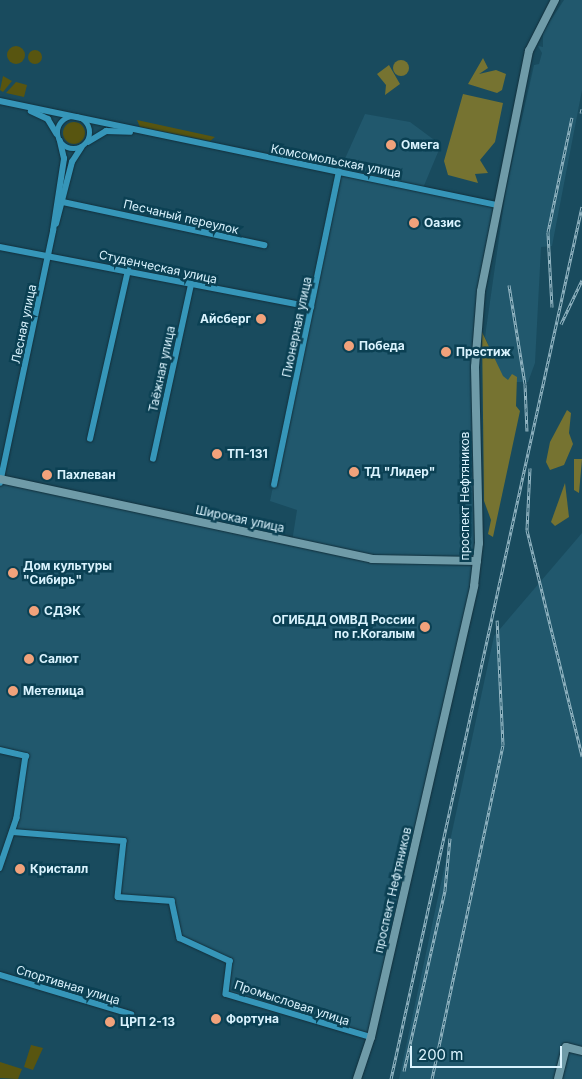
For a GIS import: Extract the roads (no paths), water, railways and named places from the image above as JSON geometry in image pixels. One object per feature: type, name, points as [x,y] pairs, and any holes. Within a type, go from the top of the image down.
[{"type":"main road","name":"проспект Нефтяников","points":[[356,1079],[371,1037],[477,561],[476,336],[497,205],[532,42],[555,0]]},
{"type":"main road","name":"Широкая улица","points":[[0,480],[372,559],[477,561]]},
{"type":"main road","points":[[558,1079],[566,1047],[582,1051]]},
{"type":"street","name":"Комсомольская улица","points":[[0,103],[497,205]]},
{"type":"street","name":"Комсомольская улица","points":[[0,103],[42,115],[59,140]]},
{"type":"street","points":[[77,118],[89,129],[85,145],[72,149],[59,140],[62,123],[77,118]]},
{"type":"street","name":"Комсомольская улица","points":[[85,145],[110,130],[172,137]]},
{"type":"street","name":"Лесная улица","points":[[0,480],[53,231],[64,159],[59,140]]},
{"type":"street","name":"Лесная улица","points":[[53,231],[63,202],[73,160],[85,145]]},
{"type":"street","name":"Пионерная улица","points":[[274,485],[339,172]]},
{"type":"street","name":"Песчаный переулок","points":[[63,202],[264,245]]},
{"type":"street","name":"Студенческая улица","points":[[0,247],[128,270],[311,307]]},
{"type":"street","points":[[90,439],[128,270]]},
{"type":"street","name":"Таёжная улица","points":[[153,459],[190,284]]},
{"type":"street","points":[[0,750],[26,756],[13,832],[0,868]]},
{"type":"street","name":"Промысловая улица","points":[[13,832],[124,841],[118,898],[172,900],[180,938],[230,961],[226,994],[371,1037]]},
{"type":"street","name":"Спортивная улица","points":[[0,975],[131,1014]]},
{"type":"railway","points":[[581,113],[582,109]]},
{"type":"railway","points":[[552,307],[548,232],[572,117]]},
{"type":"railway","points":[[391,1079],[582,207]]},
{"type":"railway","points":[[561,324],[582,280]]},
{"type":"railway","points":[[509,285],[525,384],[527,431]]},
{"type":"railway","points":[[530,468],[527,530],[582,756]]},
{"type":"railway","points":[[432,1079],[503,745],[497,620]]},
{"type":"railway","points":[[404,1071],[445,890],[450,838]]},
{"type":"place","name":"Омега","points":[[391,145]]},
{"type":"place","name":"Оазис","points":[[414,223]]},
{"type":"place","name":"Айсберг","points":[[261,319]]},
{"type":"place","name":"Победа","points":[[349,346]]},
{"type":"place","name":"Престиж","points":[[446,352]]},
{"type":"place","name":"ТП-131","points":[[217,454]]},
{"type":"place","name":"ТД \"Лидер\"","points":[[354,472]]},
{"type":"place","name":"Пахлеван","points":[[47,475]]},
{"type":"place","name":"Дом культуры \"Сибирь\"","points":[[13,573]]},
{"type":"place","name":"СДЭК","points":[[34,611]]},
{"type":"place","name":"ОГИБДД ОМВД России по г.Когалым","points":[[425,627]]},
{"type":"place","name":"Салют","points":[[29,659]]},
{"type":"place","name":"Метелица","points":[[13,691]]},
{"type":"place","name":"Кристалл","points":[[20,869]]},
{"type":"place","name":"Фортуна","points":[[216,1019]]},
{"type":"place","name":"ЦРП 2-13","points":[[110,1022]]}]
